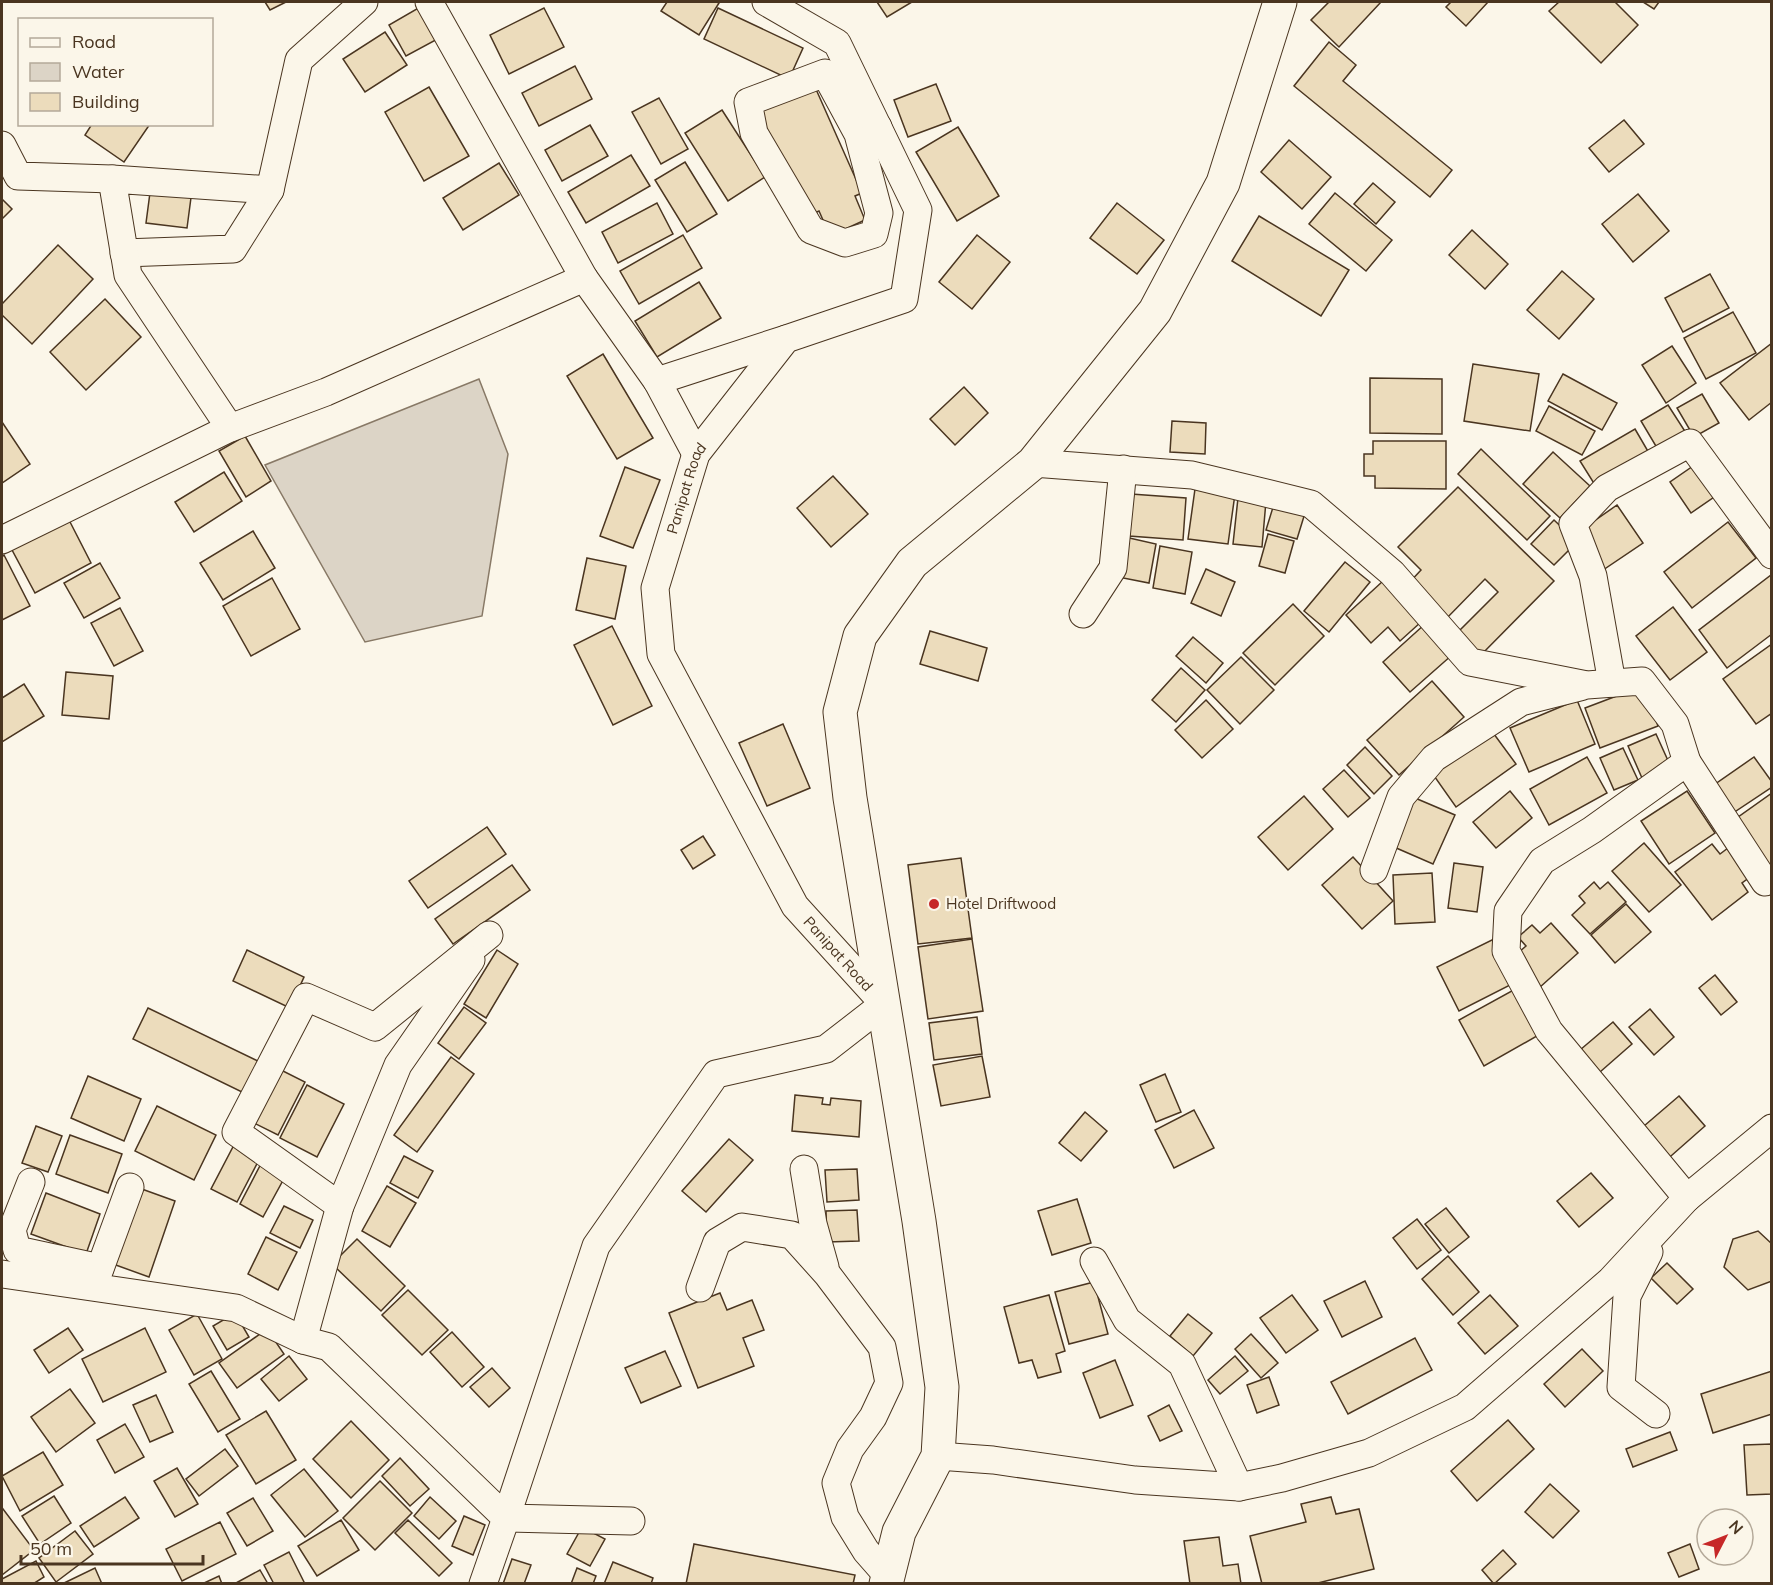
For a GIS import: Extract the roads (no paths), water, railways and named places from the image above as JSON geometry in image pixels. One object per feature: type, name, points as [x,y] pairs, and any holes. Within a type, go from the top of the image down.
[{"type":"highway","points":[[887,1580],[899,1532],[938,1456],[942,1387],[884,1004],[850,798],[840,712],[860,636],[912,563],[1033,463],[1155,311],[1223,183],[1280,2]]},
{"type":"street","points":[[124,253],[233,249],[270,190],[299,60],[364,2]]},
{"type":"street","points":[[429,2],[584,278],[657,381],[696,454]]},
{"type":"street","points":[[657,381],[904,299],[918,210],[868,130],[825,73],[748,102],[754,133],[811,230],[845,243],[874,234],[879,213],[868,130],[837,43],[766,2]]},
{"type":"street","points":[[2,145],[18,176],[111,178],[270,190]]},
{"type":"street","points":[[111,178],[128,275],[230,428]]},
{"type":"street","points":[[2,540],[230,428],[326,392],[584,278]]},
{"type":"street","name":"Panipat Road","points":[[506,1518],[596,1246],[716,1074],[826,1050],[884,1004],[795,906],[661,654],[655,588],[696,454],[786,339]]},
{"type":"street","points":[[1600,684],[1593,576],[1573,524],[1607,488],[1690,443],[1772,555]]},
{"type":"street","points":[[1033,463],[1192,475],[1311,504],[1392,573],[1470,662],[1600,684]]},
{"type":"street","points":[[1083,614],[1113,568],[1123,469]]},
{"type":"street","points":[[1374,870],[1401,797],[1434,758],[1521,702],[1600,684],[1642,681],[1675,724],[1687,762],[1765,882]]},
{"type":"street","points":[[1687,762],[1592,830],[1542,861],[1508,911],[1506,951],[1549,1031],[1687,1198]]},
{"type":"street","points":[[303,1340],[340,1206],[398,1065],[489,935],[375,1027],[306,997],[236,1132],[340,1206]]},
{"type":"street","points":[[938,1456],[993,1460],[1135,1480],[1239,1487],[1282,1478],[1369,1453],[1465,1407],[1610,1281],[1687,1198],[1772,1128]]},
{"type":"street","points":[[804,1168],[813,1224],[827,1274]]},
{"type":"street","points":[[31,1182],[12,1230],[17,1250],[97,1278],[236,1308],[303,1340],[330,1347],[506,1518],[631,1521]]},
{"type":"street","points":[[97,1278],[130,1187]]},
{"type":"street","points":[[1656,1414],[1621,1387],[1627,1296],[1662,1224]]},
{"type":"street","points":[[700,1288],[717,1242],[742,1227],[792,1234],[827,1274],[882,1347],[889,1383],[873,1417],[850,1449],[836,1483],[845,1517],[887,1580]]},
{"type":"street","points":[[1094,1261],[1127,1320],[1182,1364],[1239,1487]]},
{"type":"street","points":[[2,1275],[97,1278]]},
{"type":"street","points":[[483,1584],[506,1518]]},
{"type":"water","points":[[479,379],[508,454],[482,616],[365,642],[265,465]]},
{"type":"place","name":"Hotel Driftwood","points":[[934,904]]}]
